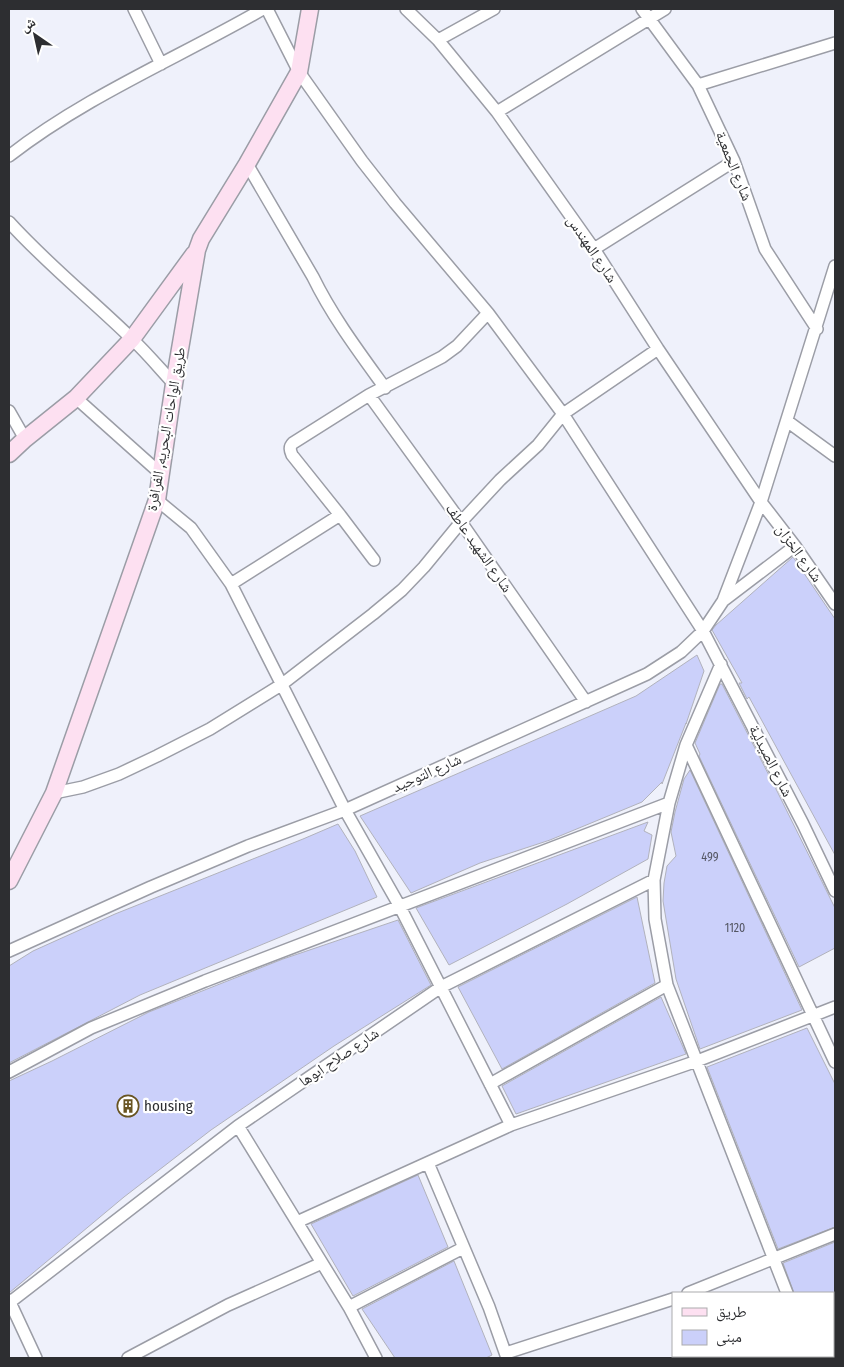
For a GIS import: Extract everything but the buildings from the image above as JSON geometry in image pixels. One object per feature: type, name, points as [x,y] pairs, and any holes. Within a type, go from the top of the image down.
[{"type":"main road","name":"طريق الواحات البحريه, الفرافرة","points":[[9,881],[54,793],[157,500],[174,384],[197,250],[201,239],[247,164],[299,72],[310,9]]},
{"type":"main road","points":[[9,454],[76,398],[132,339],[197,250]]},
{"type":"street","points":[[134,9],[161,64]]},
{"type":"street","points":[[9,156],[59,121],[111,90],[265,9]]},
{"type":"street","name":"شارع الصيدلية","points":[[265,9],[299,72],[362,161],[389,196],[488,313],[563,414],[703,631],[803,824],[835,891]]},
{"type":"street","name":"شارع المهندس","points":[[406,9],[438,40],[497,112],[594,249],[658,349],[761,502]]},
{"type":"street","points":[[438,40],[494,9]]},
{"type":"street","name":"شارع الجمعية","points":[[642,9],[698,85],[734,161],[765,249],[817,329]]},
{"type":"street","points":[[497,112],[665,9]]},
{"type":"street","points":[[698,85],[835,43]]},
{"type":"street","points":[[594,249],[734,161]]},
{"type":"street","points":[[247,164],[322,294],[385,388]]},
{"type":"street","points":[[9,222],[46,261],[132,339],[174,384]]},
{"type":"street","name":"شارع التوحيد","points":[[9,951],[239,849],[344,810],[647,674],[681,652],[703,631],[724,601],[761,502],[817,329],[835,266]]},
{"type":"street","points":[[374,560],[292,455],[290,446],[368,395],[385,388],[442,357],[457,346],[488,313]]},
{"type":"street","points":[[54,793],[83,787],[119,774],[157,756],[210,729],[282,685],[402,590],[500,480],[538,445],[563,414],[658,349]]},
{"type":"street","name":"شارع الشهيد عاطف","points":[[368,395],[461,522],[586,702]]},
{"type":"street","points":[[76,398],[161,474]]},
{"type":"street","points":[[9,411],[25,439]]},
{"type":"street","points":[[787,421],[835,456]]},
{"type":"street","points":[[157,500],[191,528],[231,584],[344,810],[399,905],[511,1125]]},
{"type":"street","name":"شارع الخزان","points":[[761,502],[795,546],[835,604]]},
{"type":"street","points":[[231,584],[340,515]]},
{"type":"street","points":[[724,601],[795,546]]},
{"type":"street","points":[[721,664],[686,745],[669,803],[654,880],[654,920],[667,985],[787,1292]]},
{"type":"street","points":[[686,745],[835,1062]]},
{"type":"street","points":[[9,1072],[91,1028],[132,1011],[399,905],[669,803]]},
{"type":"street","name":"شارع صلاح ابوها","points":[[9,1302],[238,1126],[441,987],[654,880]]},
{"type":"street","points":[[490,1084],[667,985]]},
{"type":"street","points":[[297,1222],[511,1125],[697,1061],[835,1007]]},
{"type":"street","points":[[238,1126],[349,1308],[376,1358]]},
{"type":"street","points":[[428,1163],[489,1307],[507,1356],[671,1304]]},
{"type":"street","points":[[690,1292],[835,1234]]},
{"type":"street","points":[[349,1308],[463,1248]]},
{"type":"street","points":[[128,1358],[228,1305],[322,1263]]},
{"type":"street","points":[[9,1302],[36,1358]]},
{"type":"place","name":"housing","points":[[128,1106]]}]
